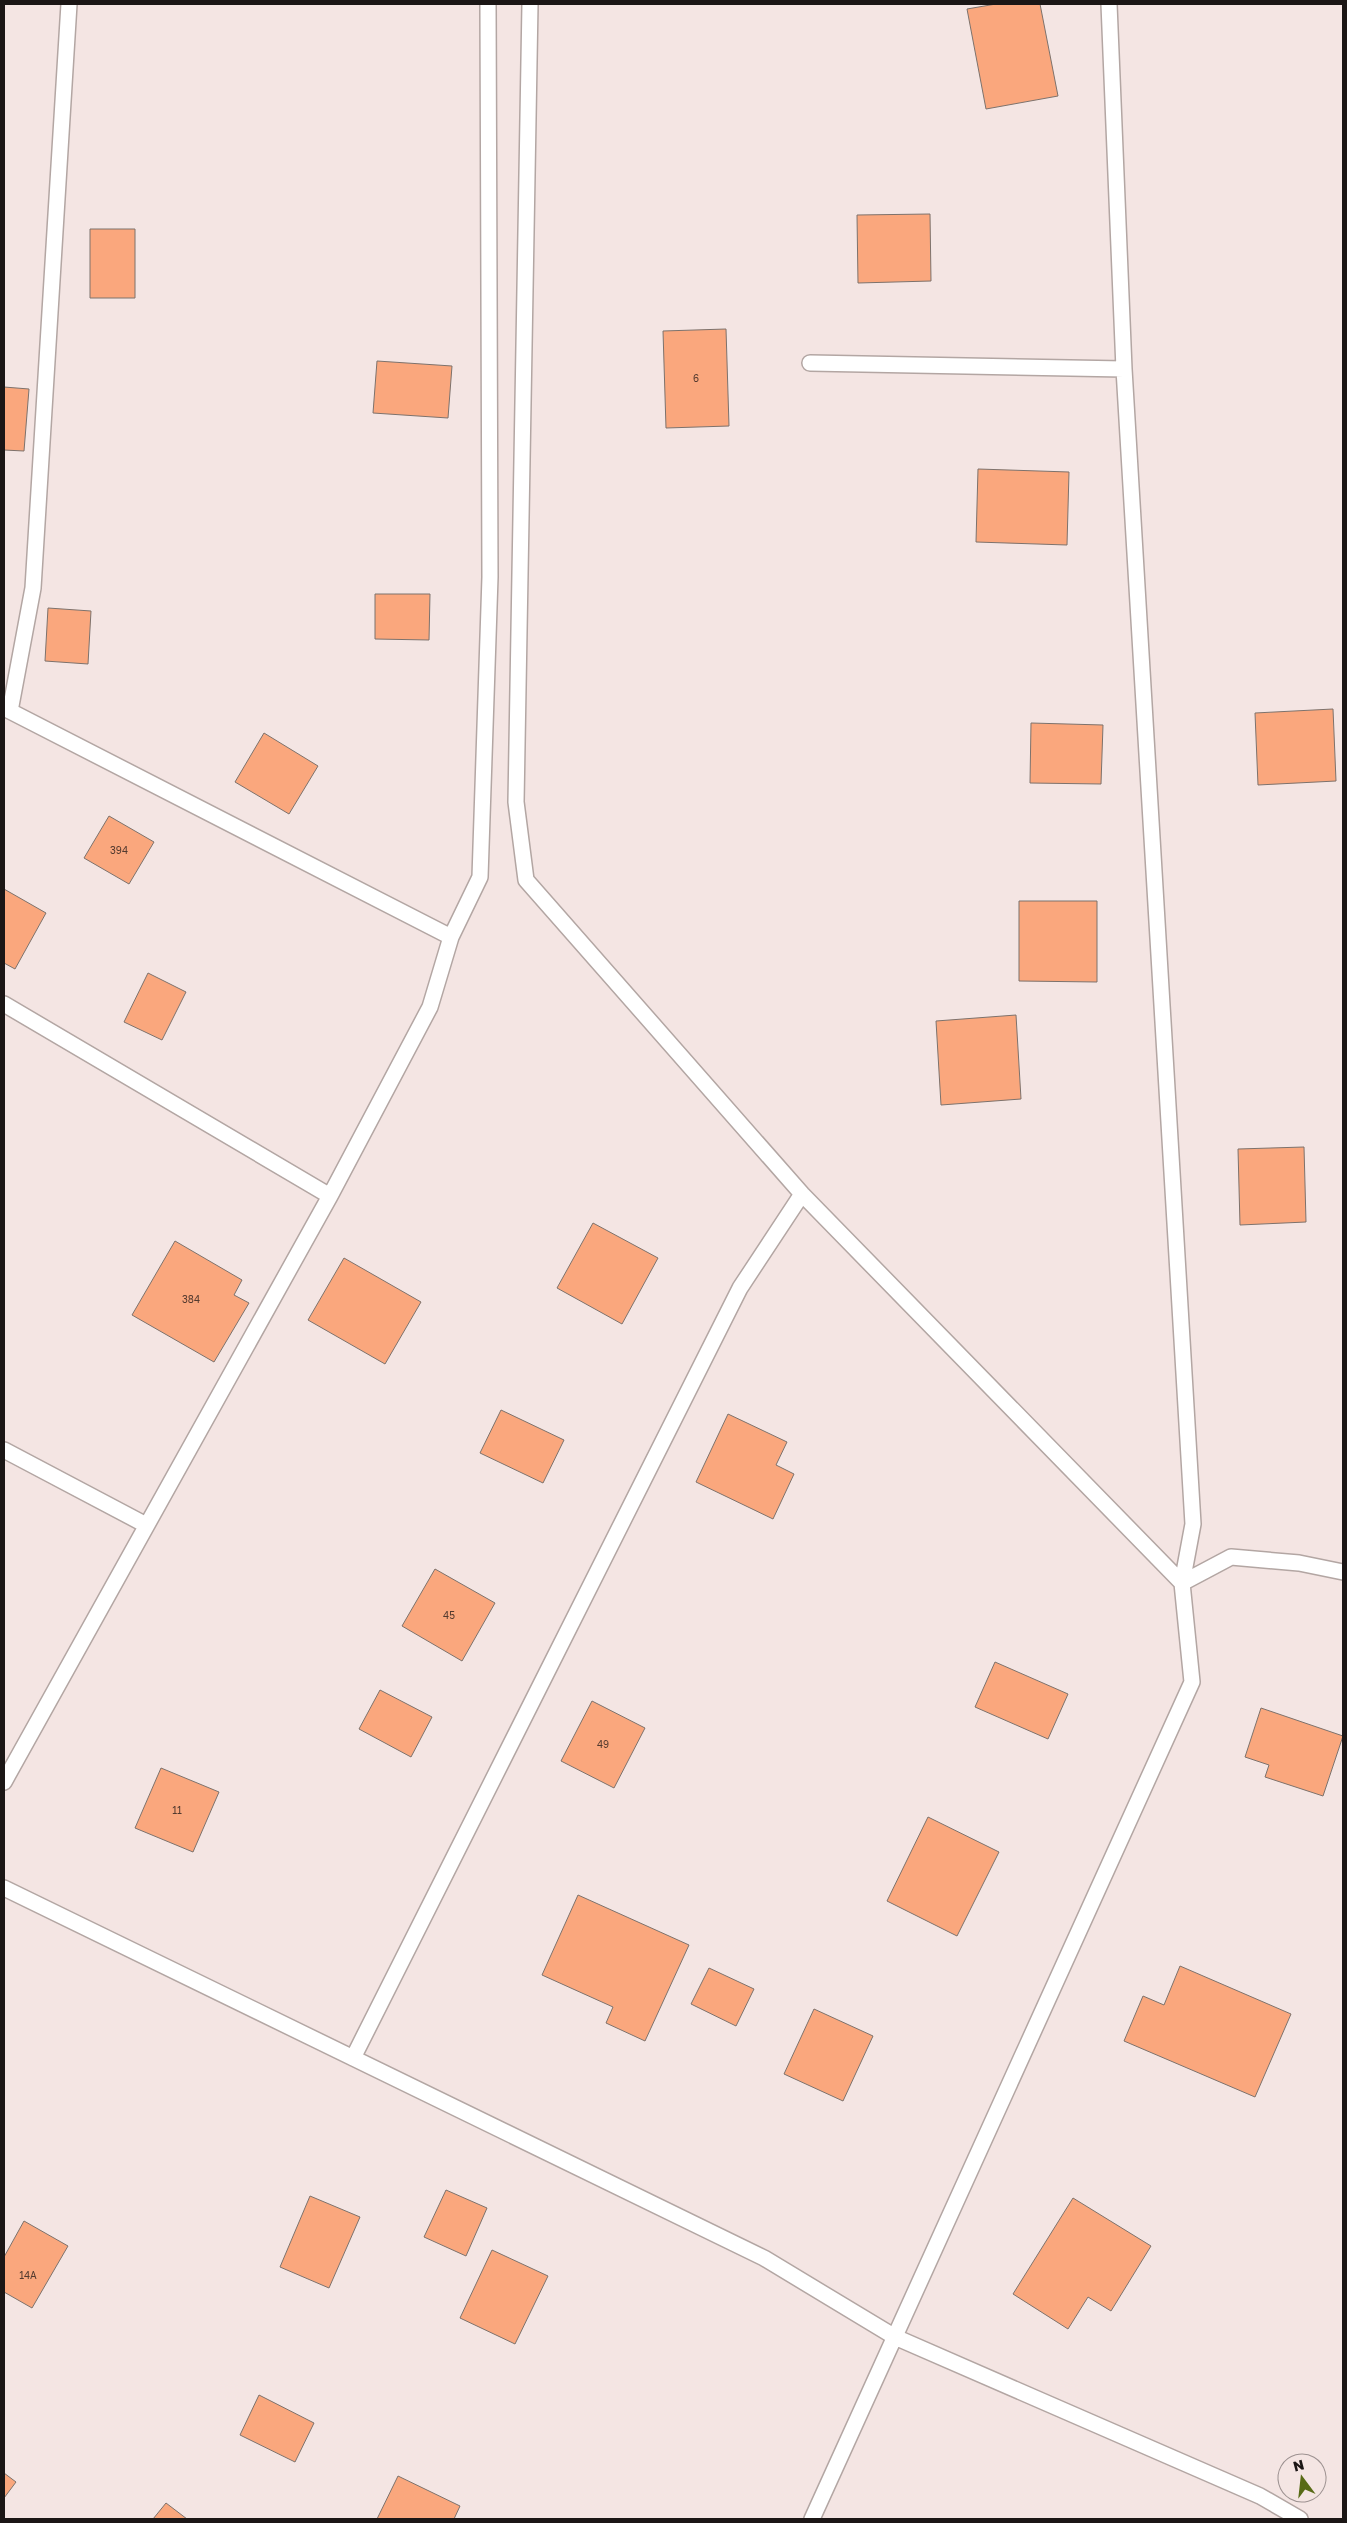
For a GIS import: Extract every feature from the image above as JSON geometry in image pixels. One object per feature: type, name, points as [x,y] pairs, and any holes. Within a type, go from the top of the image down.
[{"type":"lane","points":[[69,4],[33,588],[7,710],[451,937]]},
{"type":"lane","points":[[4,1782],[330,1196],[430,1007],[451,937],[480,877],[490,577],[488,4]]},
{"type":"lane","points":[[530,4],[516,802],[526,880],[802,1194],[1182,1583]]},
{"type":"lane","points":[[812,2519],[1192,1682],[1182,1583],[1194,1524],[1124,369],[1109,4]]},
{"type":"lane","points":[[810,363],[1124,369]]},
{"type":"lane","points":[[4,1004],[330,1196]]},
{"type":"lane","points":[[353,2058],[740,1288],[802,1194]]},
{"type":"lane","points":[[4,1450],[146,1524]]},
{"type":"lane","points":[[1182,1583],[1231,1557],[1300,1563],[1343,1572]]},
{"type":"lane","points":[[4,1888],[764,2258],[895,2337],[1260,2496],[1300,2519]]},
{"type":"building","points":[[996,4],[1040,4],[1058,96],[986,109],[967,9]]},
{"type":"building","points":[[930,214],[931,281],[858,283],[857,215]]},
{"type":"building","points":[[90,229],[135,229],[135,298],[90,298]]},
{"type":"building","points":[[726,329],[729,426],[666,428],[663,331]]},
{"type":"building","points":[[377,361],[452,366],[448,418],[373,413]]},
{"type":"building","points":[[4,387],[29,389],[24,451],[4,450]]},
{"type":"building","points":[[978,469],[1069,472],[1067,545],[976,542]]},
{"type":"building","points":[[375,594],[430,594],[429,640],[375,639]]},
{"type":"building","points":[[48,608],[91,611],[88,664],[45,661]]},
{"type":"building","points":[[1333,709],[1336,781],[1258,785],[1255,713]]},
{"type":"building","points":[[1031,723],[1103,725],[1101,784],[1030,783]]},
{"type":"building","points":[[264,733],[318,766],[289,814],[235,782]]},
{"type":"building","points":[[109,816],[154,842],[129,884],[84,858]]},
{"type":"building","points":[[4,889],[46,913],[15,969],[4,963]]},
{"type":"building","points":[[1019,901],[1097,901],[1097,982],[1019,981]]},
{"type":"building","points":[[148,973],[186,992],[162,1040],[124,1022]]},
{"type":"building","points":[[1016,1015],[1021,1099],[941,1105],[936,1021]]},
{"type":"building","points":[[1304,1147],[1306,1222],[1240,1225],[1238,1149]]},
{"type":"building","points":[[593,1223],[658,1258],[622,1324],[557,1288]]},
{"type":"building","points":[[175,1241],[242,1280],[234,1295],[249,1303],[214,1362],[132,1315]]},
{"type":"building","points":[[344,1258],[421,1302],[385,1364],[308,1320]]},
{"type":"building","points":[[501,1410],[564,1440],[543,1483],[480,1453]]},
{"type":"building","points":[[728,1414],[787,1442],[776,1465],[794,1474],[773,1519],[696,1482]]},
{"type":"building","points":[[435,1569],[495,1603],[462,1661],[402,1626]]},
{"type":"building","points":[[995,1662],[1068,1694],[1048,1739],[975,1707]]},
{"type":"building","points":[[380,1690],[432,1717],[411,1757],[359,1729]]},
{"type":"building","points":[[592,1701],[645,1728],[614,1788],[561,1761]]},
{"type":"building","points":[[1261,1708],[1343,1736],[1323,1796],[1265,1777],[1269,1765],[1245,1757]]},
{"type":"building","points":[[161,1768],[219,1792],[193,1852],[135,1828]]},
{"type":"building","points":[[928,1817],[999,1852],[957,1936],[887,1901]]},
{"type":"building","points":[[578,1895],[689,1945],[645,2041],[606,2023],[613,2007],[542,1975]]},
{"type":"building","points":[[1180,1966],[1291,2014],[1255,2097],[1124,2041],[1143,1996],[1164,2005]]},
{"type":"building","points":[[709,1968],[754,1989],[736,2026],[691,2004]]},
{"type":"building","points":[[814,2009],[873,2036],[843,2101],[784,2074]]},
{"type":"building","points":[[446,2190],[487,2208],[466,2256],[424,2237]]},
{"type":"building","points":[[310,2196],[360,2217],[329,2288],[280,2267]]},
{"type":"building","points":[[1073,2198],[1151,2246],[1111,2311],[1088,2297],[1068,2329],[1013,2294]]},
{"type":"building","points":[[24,2221],[68,2246],[32,2308],[4,2292],[4,2257]]},
{"type":"building","points":[[492,2250],[548,2276],[515,2344],[460,2318]]},
{"type":"building","points":[[259,2395],[314,2423],[295,2462],[240,2435]]},
{"type":"building","points":[[4,2473],[16,2482],[4,2498]]},
{"type":"building","points":[[398,2476],[460,2506],[454,2519],[377,2519]]},
{"type":"building","points":[[166,2503],[187,2519],[153,2519]]}]
